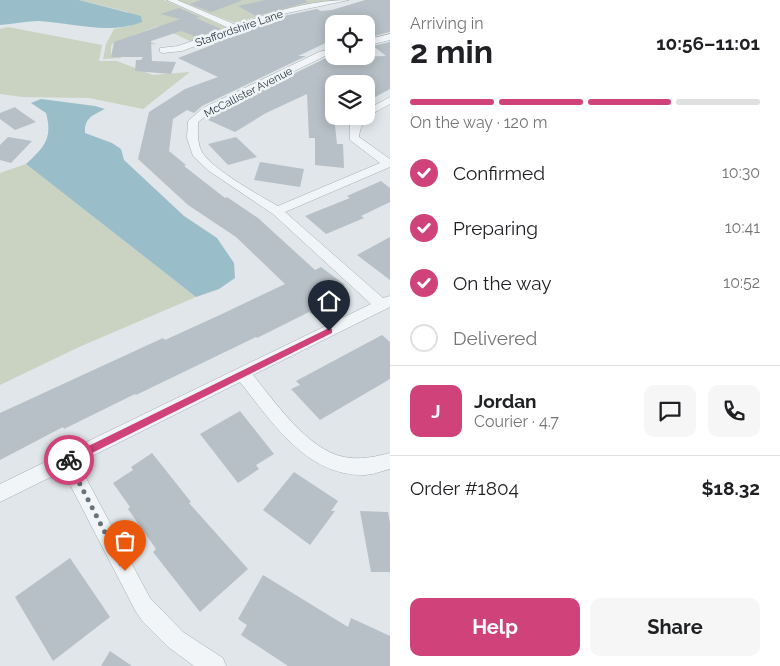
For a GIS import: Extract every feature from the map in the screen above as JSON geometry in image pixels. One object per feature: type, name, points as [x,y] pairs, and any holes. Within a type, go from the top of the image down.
[{"type":"street","points":[[171,0],[234,27]]},
{"type":"street","name":"Staffordshire Lane","points":[[163,50],[179,49],[234,27],[276,14],[345,0]]},
{"type":"street","points":[[375,41],[390,37]]},
{"type":"street","name":"McCallister Avenue","points":[[325,53],[206,110],[192,121],[192,138],[197,154],[213,169],[255,198],[277,210],[386,303]]},
{"type":"street","points":[[375,109],[390,100]]},
{"type":"street","points":[[355,125],[354,138],[389,163]]},
{"type":"street","points":[[277,210],[389,163]]},
{"type":"street","points":[[0,493],[386,303]]},
{"type":"street","points":[[243,374],[293,434],[321,456],[338,464],[352,467],[366,468],[390,461]]},
{"type":"street","points":[[68,461],[143,605],[156,622],[172,637],[185,648],[215,666]]},
{"type":"green space","points":[[79,0],[164,0],[227,27],[192,42],[158,26],[134,35],[156,44],[114,42],[111,46],[111,57],[121,58],[103,59],[106,44],[114,29],[130,26],[128,12]]},
{"type":"green space","points":[[176,0],[337,0],[266,14],[235,23]]},
{"type":"green space","points":[[8,27],[102,45],[99,61],[117,61],[153,75],[190,72],[143,109],[89,98],[23,97],[0,94],[0,29]]},
{"type":"green space","points":[[26,164],[196,297],[79,347],[0,385],[0,173]]},
{"type":"water","points":[[0,0],[79,0],[141,16],[142,22],[117,28],[39,21],[0,25]]},
{"type":"water","points":[[41,99],[105,109],[88,120],[85,133],[112,143],[121,149],[124,160],[184,216],[217,238],[234,263],[235,278],[219,289],[196,297],[26,164],[38,153],[47,136],[48,122],[46,113],[31,103]]},
{"type":"building","points":[[201,0],[241,1],[211,12],[190,4]]},
{"type":"building","points":[[265,0],[305,0],[308,2],[256,16],[238,6]]},
{"type":"building","points":[[365,0],[390,0],[390,32],[375,36],[375,15],[325,15],[325,43],[298,56],[306,56],[202,106],[194,113],[187,110],[173,119],[169,151],[186,165],[184,166],[225,198],[227,197],[258,218],[315,270],[321,267],[345,285],[339,288],[346,294],[312,314],[309,312],[64,429],[63,427],[0,460],[0,413],[163,338],[165,340],[285,284],[236,237],[188,205],[138,159],[149,112],[185,89],[218,77],[178,58],[215,44],[210,42],[269,23],[266,22],[279,17],[317,9],[321,11],[332,10]]},
{"type":"building","points":[[179,8],[221,29],[197,37],[181,31],[151,41],[152,61],[176,62],[171,74],[135,71],[136,60],[141,60],[143,57],[111,57],[114,42],[180,19],[160,14]]},
{"type":"building","points":[[390,42],[390,89],[375,97],[375,75],[325,75],[325,125],[335,125],[337,144],[343,144],[344,168],[315,165],[315,138],[309,138],[307,94],[266,113],[235,132],[206,119],[212,114],[325,58],[325,65],[375,65],[375,56],[386,56],[375,46]]},
{"type":"building","points":[[15,107],[36,122],[15,130],[0,119],[0,113]]},
{"type":"building","points":[[8,137],[32,141],[11,163],[0,160],[0,145]]},
{"type":"building","points":[[236,137],[257,157],[228,165],[208,144]]},
{"type":"building","points":[[260,162],[304,169],[300,187],[254,180]]},
{"type":"building","points":[[381,181],[390,188],[390,202],[361,216],[364,218],[326,234],[305,216],[350,198],[347,196]]},
{"type":"building","points":[[390,237],[390,280],[357,255]]},
{"type":"building","points":[[382,335],[390,342],[390,379],[320,420],[291,389],[300,385],[296,381]]},
{"type":"building","points":[[240,411],[274,454],[256,465],[259,469],[238,483],[200,434]]},
{"type":"building","points":[[152,453],[191,502],[189,503],[248,569],[200,612],[153,552],[156,549],[128,509],[130,507],[113,483],[133,470],[131,467]]},
{"type":"building","points":[[294,472],[338,501],[331,511],[335,511],[310,545],[263,510]]},
{"type":"building","points":[[360,511],[388,512],[390,523],[390,572],[371,572]]},
{"type":"building","points":[[70,558],[110,617],[53,661],[15,597]]},
{"type":"building","points":[[263,575],[348,627],[351,618],[390,636],[390,666],[288,666],[241,635],[247,625],[238,619]]},
{"type":"building","points":[[110,651],[132,666],[101,666]]},
{"type":"way so far","points":[[69,460],[125,571]]},
{"type":"route","points":[[69,460],[329,331]]}]
